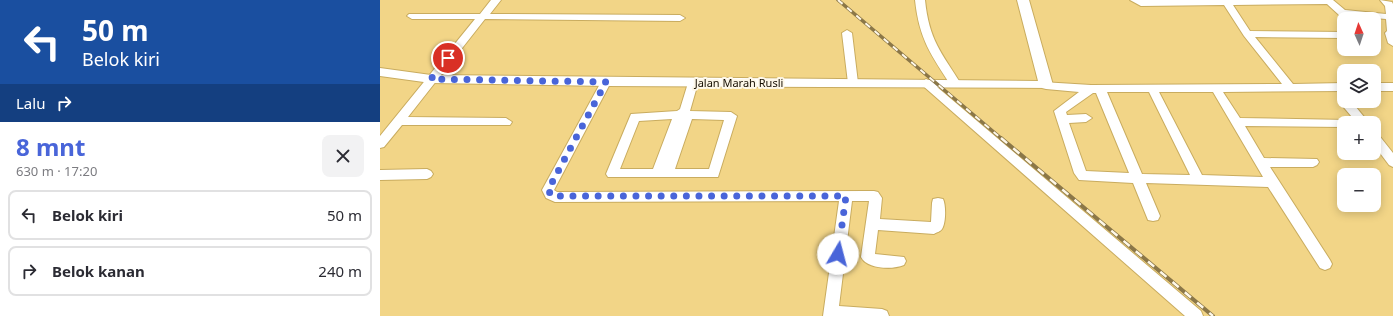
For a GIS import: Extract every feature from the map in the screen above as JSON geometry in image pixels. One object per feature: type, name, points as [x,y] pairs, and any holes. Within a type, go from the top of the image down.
[{"type":"main road","points":[[1023,0],[1046,85]]},
{"type":"main road","name":"Jalan Marah Rusli","points":[[380,72],[431,79],[694,83],[926,83],[1046,85]]},
{"type":"street","points":[[380,144],[385,132],[399,121],[431,79],[496,0]]},
{"type":"street","points":[[920,0],[924,28],[929,42],[956,84]]},
{"type":"street","points":[[1135,0],[1140,3],[1328,1],[1342,13],[1390,17]]},
{"type":"street","points":[[1385,0],[1392,11],[1390,17],[1392,32],[1390,32],[1393,43]]},
{"type":"street","points":[[1226,1],[1247,34],[1291,88]]},
{"type":"street","points":[[412,16],[680,18]]},
{"type":"street","points":[[848,33],[853,83]]},
{"type":"street","points":[[1247,34],[1337,35]]},
{"type":"street","points":[[606,82],[548,190],[552,196],[874,196],[876,198],[868,257],[872,260],[899,261]]},
{"type":"street","points":[[662,174],[694,83]]},
{"type":"street","points":[[926,83],[1196,316]]},
{"type":"street","points":[[1046,85],[1061,88],[1096,89],[1337,87]]},
{"type":"street","points":[[1332,87],[1337,92]]},
{"type":"street","points":[[1381,87],[1393,88]]},
{"type":"street","points":[[1152,88],[1198,179]]},
{"type":"street","points":[[1216,88],[1272,182],[1326,264]]},
{"type":"street","points":[[1096,89],[1061,109],[1062,119],[1081,176],[1087,178],[1198,179],[1272,182]]},
{"type":"street","points":[[1096,89],[1153,216]]},
{"type":"street","points":[[1351,108],[1357,116]]},
{"type":"street","points":[[684,113],[731,116],[716,173],[711,175],[612,174],[634,117],[684,113]]},
{"type":"street","points":[[1062,119],[1086,118]]},
{"type":"street","points":[[399,121],[506,122]]},
{"type":"street","points":[[1236,122],[1337,124]]},
{"type":"street","points":[[1381,146],[1393,162]]},
{"type":"street","points":[[1261,163],[1313,162]]},
{"type":"street","points":[[380,175],[427,174]]},
{"type":"street","points":[[846,196],[830,314],[882,316]]},
{"type":"street","points":[[873,224],[934,228],[938,226],[938,203]]},
{"type":"railway","points":[[838,0],[1002,139]]},
{"type":"railway","points":[[1001,138],[1213,316]]},
{"type":"route","points":[[448,58],[431,79],[606,82],[548,190],[552,196],[846,196],[838,254]]}]
